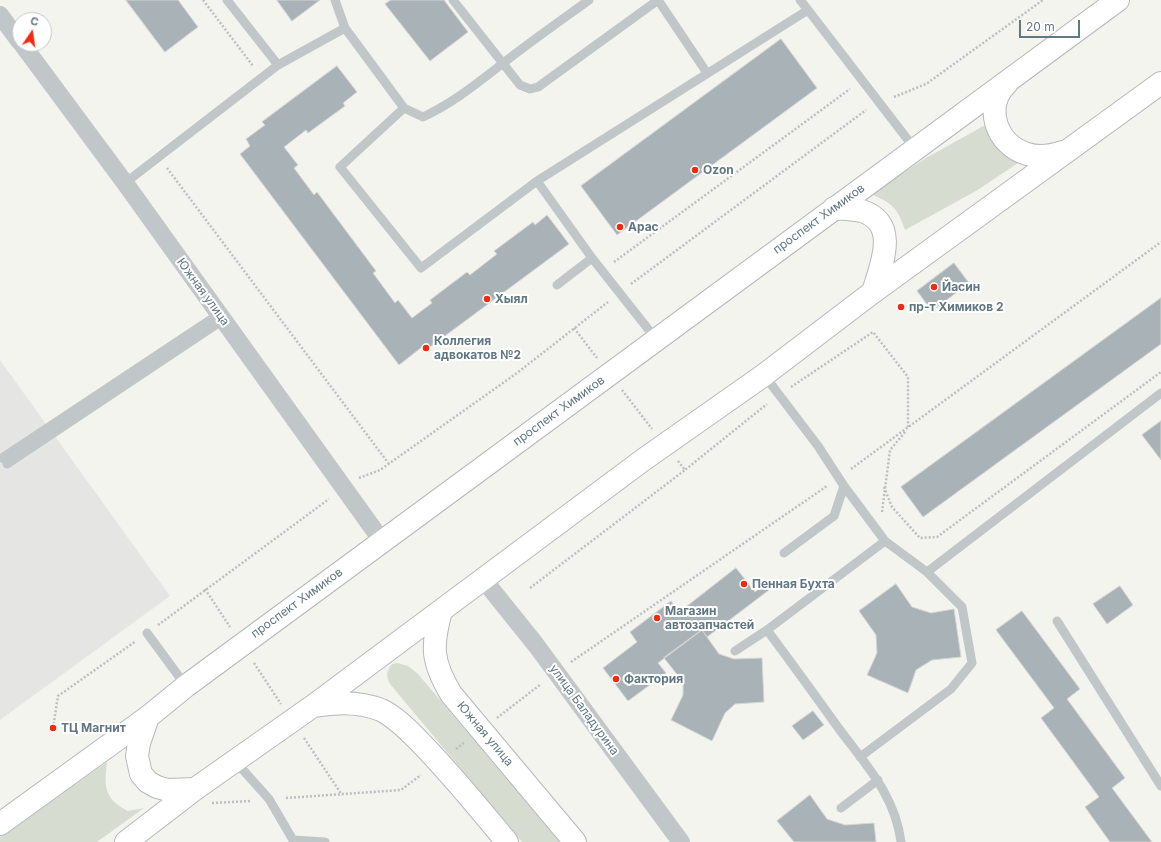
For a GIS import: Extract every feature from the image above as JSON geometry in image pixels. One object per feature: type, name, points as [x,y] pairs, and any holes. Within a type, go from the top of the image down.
[{"type":"main road","name":"проспект Химиков","points":[[0,824],[148,717],[242,644],[1015,75],[1110,3]]},
{"type":"main road","points":[[1015,75],[1000,89],[994,103],[996,122],[1004,138],[1017,150],[1035,156],[1053,155],[1071,149]]},
{"type":"main road","points":[[126,842],[202,796],[236,761],[313,706],[643,460],[764,375],[873,292],[1161,83]]},
{"type":"main road","points":[[834,208],[861,211],[875,218],[884,233],[885,252],[873,292]]},
{"type":"main road","name":"Южная улица","points":[[441,611],[435,632],[434,652],[439,675],[451,694],[575,842]]},
{"type":"main road","points":[[313,706],[334,702],[357,703],[381,710],[400,723],[439,761],[503,842]]},
{"type":"main road","points":[[148,717],[139,743],[137,756],[141,774],[148,782],[157,787],[202,796]]},
{"type":"street","name":"Южная улица","points":[[0,15],[12,31]]},
{"type":"street","name":"Южная улица","points":[[28,52],[125,183],[382,541]]},
{"type":"street","name":"улица Баладурина","points":[[483,579],[556,672],[681,842]]},
{"type":"lane","points":[[227,0],[278,65]]},
{"type":"lane","points":[[335,0],[345,28],[404,108],[423,117],[437,111],[464,94],[502,63],[589,0]]},
{"type":"lane","points":[[453,0],[520,85],[530,89],[538,87],[658,0],[707,73]]},
{"type":"lane","points":[[800,0],[915,148]]},
{"type":"lane","points":[[404,108],[340,167],[421,268],[537,181],[808,10]]},
{"type":"lane","points":[[125,183],[278,65],[345,28]]},
{"type":"lane","points":[[537,181],[592,258],[656,339]]},
{"type":"lane","points":[[557,285],[592,258]]},
{"type":"lane","points":[[4,461],[221,317]]},
{"type":"lane","points":[[764,375],[818,446],[841,482],[880,532],[885,541],[927,572],[962,607],[972,662],[951,689],[860,757]]},
{"type":"lane","points":[[927,572],[1161,393]]},
{"type":"lane","points":[[784,553],[834,516],[841,482]]},
{"type":"lane","points":[[735,651],[767,630],[885,541]]},
{"type":"lane","points":[[1057,621],[1161,786]]},
{"type":"lane","points":[[767,630],[878,780],[887,796],[901,842]]},
{"type":"lane","points":[[147,633],[186,686]]},
{"type":"lane","points":[[236,761],[269,799],[293,841],[324,842]]},
{"type":"lane","points":[[841,808],[878,780]]},
{"type":"path","points":[[203,0],[255,68]]},
{"type":"path","points":[[879,103],[926,84],[1043,0]]},
{"type":"path","points":[[602,270],[852,87]]},
{"type":"path","points":[[53,728],[58,696],[147,633],[356,479],[380,470],[517,373],[619,293],[868,108],[864,103]]},
{"type":"path","points":[[158,158],[388,464]]},
{"type":"path","points":[[202,796],[269,799],[400,790],[482,730],[556,672],[841,482],[908,427],[1161,242]]},
{"type":"path","points":[[884,486],[892,506],[911,530],[920,538],[937,537],[1161,372]]},
{"type":"path","points":[[880,532],[884,486],[890,450],[908,427]]},
{"type":"path","points":[[530,588],[685,470]]},
{"type":"path","points":[[205,589],[342,795]]},
{"type":"shaded area","points":[[987,124],[998,147],[1018,163],[976,191],[905,230],[897,211],[889,204],[871,194],[926,158]]},
{"type":"shaded area","points":[[0,360],[170,596],[0,720]]},
{"type":"shaded area","points":[[397,663],[408,666],[418,674],[560,842],[522,842],[390,684],[387,676],[388,671],[392,664]]},
{"type":"shaded area","points":[[107,762],[107,791],[114,802],[128,811],[144,808],[97,842],[0,842],[0,837]]},
{"type":"building","points":[[126,0],[178,0],[198,27],[165,52]]},
{"type":"building","points":[[277,0],[320,0],[292,21]]},
{"type":"building","points":[[391,0],[444,0],[468,32],[430,61],[385,4]]},
{"type":"building","points":[[781,39],[817,88],[617,235],[581,186]]},
{"type":"building","points":[[337,66],[357,92],[343,103],[345,106],[308,133],[306,130],[284,147],[298,165],[294,168],[314,195],[317,192],[376,271],[373,273],[395,303],[398,300],[412,318],[432,303],[430,300],[467,272],[470,275],[497,254],[494,251],[533,222],[535,225],[547,215],[569,244],[430,347],[427,343],[399,365],[240,154],[250,146],[246,139],[265,125],[262,122]]},
{"type":"building","points":[[954,263],[969,283],[932,311],[917,291]]},
{"type":"building","points":[[1161,298],[1161,344],[923,517],[901,487]]},
{"type":"building","points":[[1161,421],[1161,460],[1142,435]]},
{"type":"building","points":[[736,568],[755,592],[765,584],[769,590],[707,637],[702,630],[658,663],[666,673],[628,701],[603,668],[637,642],[630,632],[671,601],[679,612]]},
{"type":"building","points":[[896,584],[912,607],[931,613],[954,609],[961,657],[932,660],[916,670],[908,693],[867,675],[877,653],[876,635],[859,611]]},
{"type":"building","points":[[1120,586],[1133,605],[1107,624],[1093,604]]},
{"type":"building","points":[[1022,611],[1080,689],[1067,699],[1125,778],[1112,788],[1152,842],[1110,842],[1085,807],[1099,797],[1041,718],[1054,708],[996,630]]},
{"type":"building","points":[[702,630],[719,654],[734,659],[762,658],[764,702],[735,704],[725,713],[712,741],[671,720],[683,695],[683,682],[664,658]]},
{"type":"building","points":[[813,711],[824,725],[803,740],[792,726]]},
{"type":"building","points":[[810,795],[827,819],[845,825],[874,823],[876,842],[794,842],[777,821]]},
{"type":"place","name":"Ozon","points":[[695,170]]},
{"type":"place","name":"Арас","points":[[620,227]]},
{"type":"place","name":"Йасин","points":[[934,287]]},
{"type":"place","name":"Хыял","points":[[487,299]]},
{"type":"place","name":"пр-т Химиков 2","points":[[901,307]]},
{"type":"place","name":"Коллегия адвокатов №2","points":[[426,348]]},
{"type":"place","name":"Пенная Бухта","points":[[744,584]]},
{"type":"place","name":"Магазин автозапчастей","points":[[657,618]]},
{"type":"place","name":"Фактория","points":[[616,679]]},
{"type":"place","name":"ТЦ Магнит","points":[[53,728]]}]
